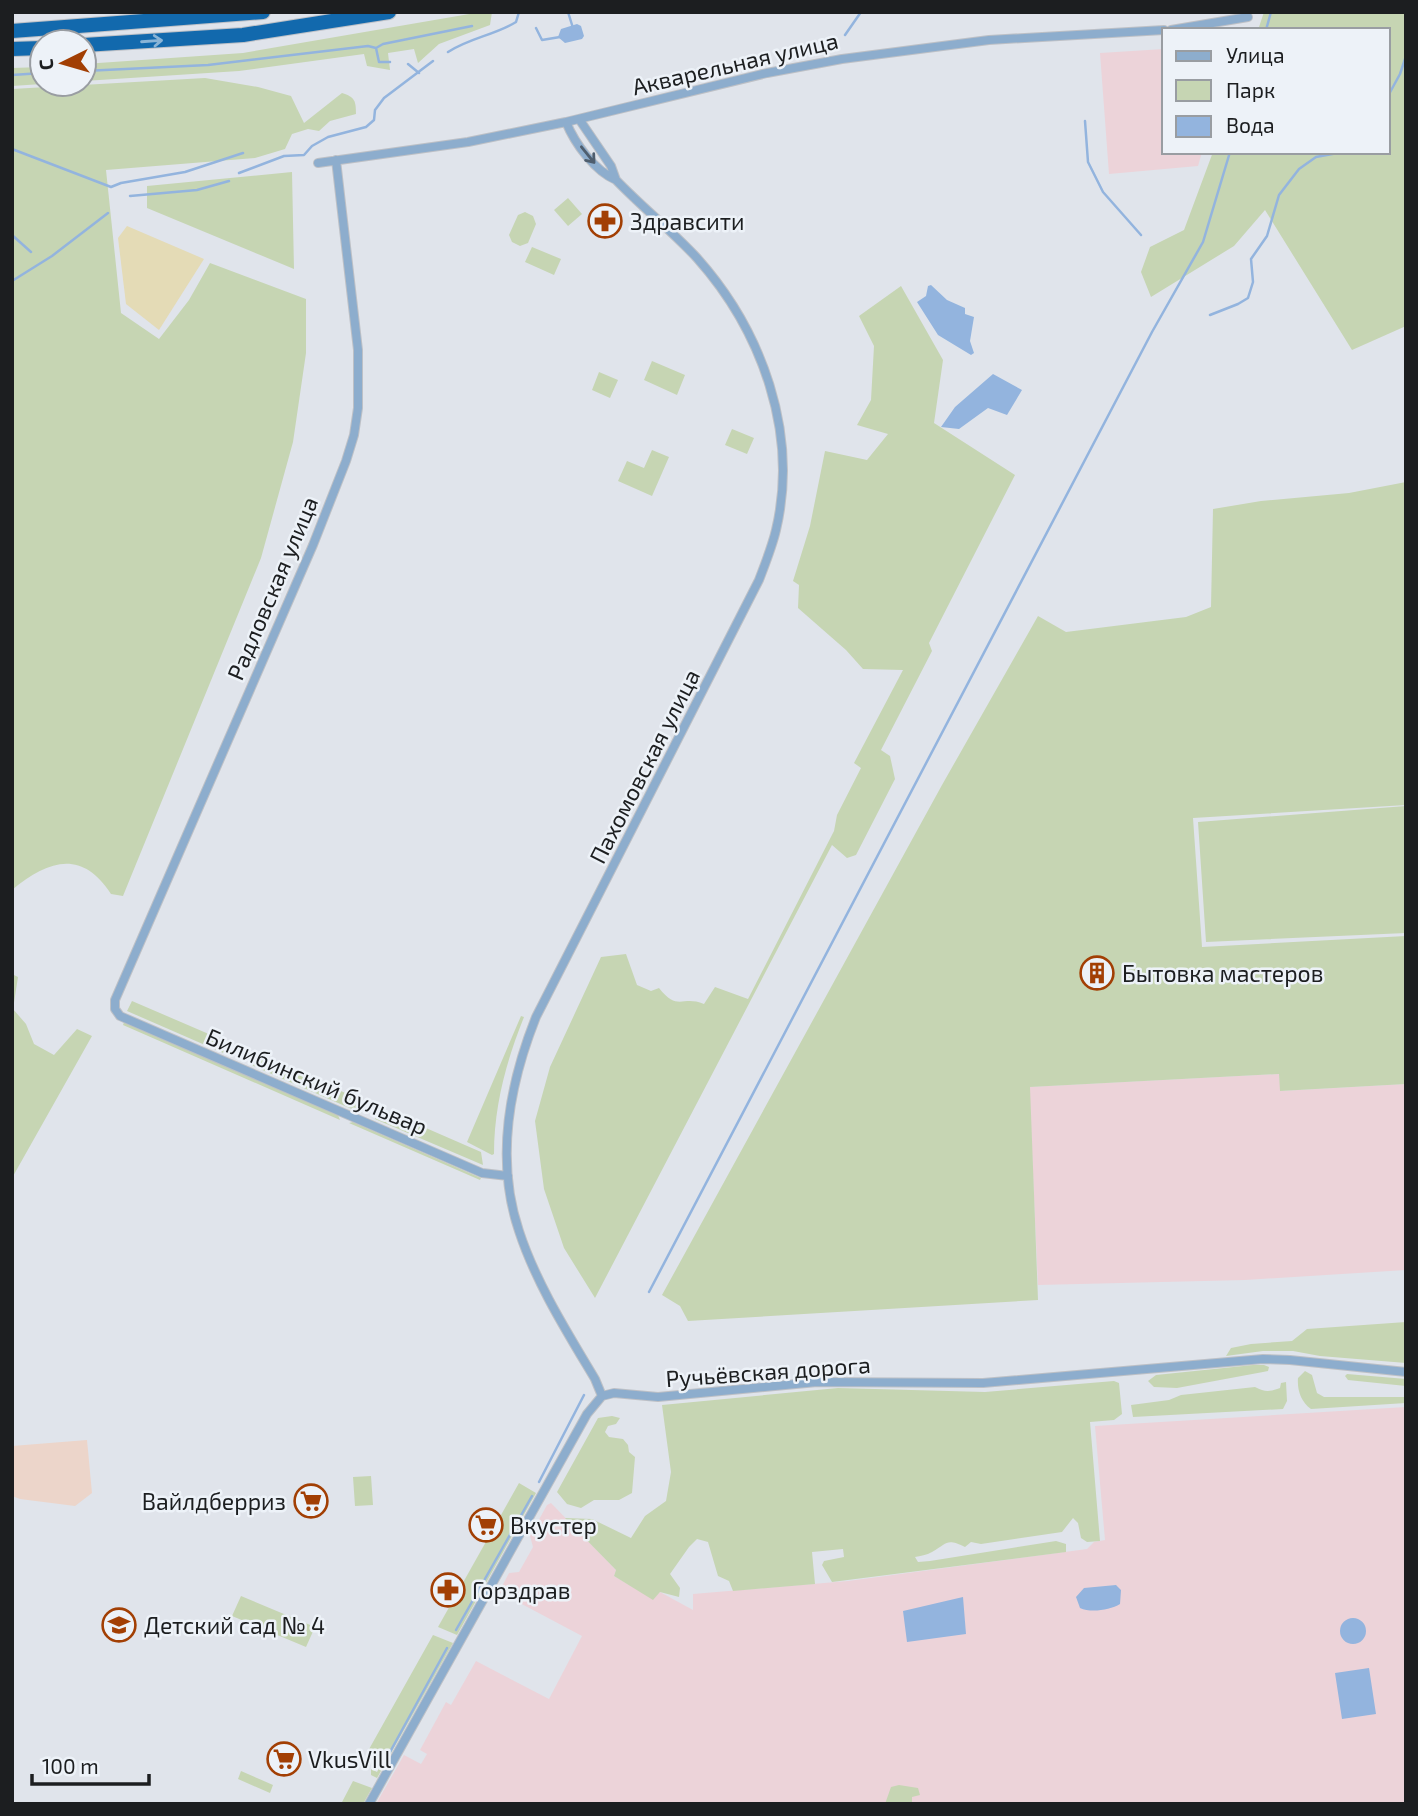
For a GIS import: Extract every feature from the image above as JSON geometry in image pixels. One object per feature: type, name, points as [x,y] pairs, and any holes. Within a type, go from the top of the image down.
[{"type":"highway","points":[[12,31],[263,12]]},
{"type":"highway","points":[[98,44],[243,35],[390,12]]},
{"type":"street","points":[[1183,28],[1248,17]]},
{"type":"street","name":"Акварельная улица","points":[[318,163],[468,142],[842,59],[1003,39],[1162,30]]},
{"type":"street","name":"Пахомовская улица","points":[[579,119],[611,166],[616,180]]},
{"type":"street","name":"Пахомовская улица","points":[[566,122],[576,140],[602,173],[616,180],[696,258],[740,318],[757,348],[775,405],[780,432],[782,471],[776,529],[759,580],[536,1017],[524,1045],[510,1101],[508,1176],[518,1231],[527,1254],[602,1396]]},
{"type":"street","name":"Радловская улица","points":[[115,1009],[115,1000],[313,545],[354,435],[359,379],[358,350],[337,160]]},
{"type":"street","name":"Билибинский бульвар","points":[[115,1009],[120,1016],[482,1173],[508,1176]]},
{"type":"street","name":"Ручьёвская дорога","points":[[602,1396],[614,1392],[658,1397],[817,1382],[983,1383],[1264,1359],[1406,1372]]},
{"type":"street","points":[[369,1804],[587,1414],[602,1396]]},
{"type":"shaded area","points":[[1162,49],[1162,154],[1201,154],[1198,166],[1109,174],[1100,53]]},
{"type":"shaded area","points":[[1279,1074],[1281,1091],[1406,1084],[1406,1270],[1245,1280],[1038,1285],[1029,1087]]},
{"type":"shaded area","points":[[1406,1407],[1406,1804],[376,1804],[404,1755],[421,1764],[427,1754],[420,1750],[446,1702],[451,1705],[476,1661],[549,1699],[582,1636],[499,1592],[509,1573],[519,1572],[533,1547],[530,1536],[547,1505],[551,1503],[616,1570],[614,1576],[653,1599],[660,1592],[693,1610],[693,1594],[848,1581],[1087,1549],[1094,1542],[1105,1540],[1095,1426]]},
{"type":"shaded area","points":[[87,1440],[92,1493],[75,1506],[12,1496],[12,1446]]},
{"type":"green space","points":[[492,12],[490,25],[439,44],[418,63],[414,49],[388,53],[390,70],[367,66],[364,54],[239,71],[98,80],[98,63],[243,53]]},
{"type":"green space","points":[[1264,12],[1406,12],[1406,326],[1352,350],[1265,210],[1234,246],[1151,297],[1141,272],[1150,247],[1184,230],[1212,154],[1390,154],[1390,28],[1259,28]]},
{"type":"green space","points":[[28,67],[28,85],[12,86],[12,68]]},
{"type":"green space","points":[[205,78],[258,87],[291,96],[304,123],[342,93],[352,98],[356,114],[330,121],[319,131],[308,129],[292,134],[285,149],[255,158],[106,170],[121,313],[159,339],[189,300],[210,263],[306,299],[306,353],[293,442],[261,558],[123,896],[111,894],[88,870],[64,864],[39,872],[12,890],[12,89],[28,88],[28,98],[98,98],[98,84]]},
{"type":"green space","points":[[292,172],[294,269],[147,208],[147,186]]},
{"type":"green space","points":[[568,198],[582,214],[568,226],[554,210]]},
{"type":"green space","points":[[525,212],[533,216],[536,224],[528,243],[520,246],[512,242],[509,235],[518,215]]},
{"type":"green space","points":[[532,247],[561,259],[554,275],[525,262]]},
{"type":"green space","points":[[901,286],[943,360],[934,423],[1015,475],[929,643],[932,651],[881,750],[890,756],[895,779],[856,855],[847,858],[832,845],[595,1298],[564,1248],[544,1189],[535,1121],[550,1067],[601,957],[626,954],[637,985],[651,991],[659,988],[676,1001],[704,1004],[715,987],[748,999],[834,831],[837,815],[861,768],[854,763],[903,670],[863,669],[846,650],[798,608],[799,585],[793,581],[810,526],[825,451],[867,460],[888,434],[857,425],[871,400],[874,346],[859,316]]},
{"type":"green space","points":[[652,361],[685,375],[677,395],[644,380]]},
{"type":"green space","points":[[599,372],[618,380],[610,398],[592,390]]},
{"type":"green space","points":[[732,429],[754,438],[747,454],[725,445]]},
{"type":"green space","points":[[652,450],[669,457],[652,496],[618,481],[627,461],[644,468]]},
{"type":"green space","points":[[1406,482],[1406,805],[1193,818],[1202,947],[1406,936],[1406,1084],[1280,1091],[1279,1074],[1030,1087],[1038,1300],[688,1321],[680,1306],[662,1295],[942,785],[1038,616],[1066,632],[1186,617],[1211,607],[1213,509],[1261,501],[1349,493]]},
{"type":"green space","points":[[1406,806],[1406,933],[1206,942],[1198,822]]},
{"type":"green space","points":[[12,974],[18,977],[13,1009],[26,1024],[34,1044],[54,1055],[77,1029],[92,1036],[12,1178]]},
{"type":"green space","points":[[132,1001],[232,1044],[228,1055],[127,1011]]},
{"type":"green space","points":[[521,1016],[524,1017],[502,1084],[492,1155],[467,1142]]},
{"type":"green space","points":[[124,1022],[338,1115],[340,1120],[123,1025]]},
{"type":"green space","points":[[254,1053],[366,1102],[361,1113],[249,1064]]},
{"type":"green space","points":[[380,1108],[481,1152],[483,1165],[375,1119]]},
{"type":"green space","points":[[353,1122],[481,1178],[480,1180],[349,1123]]},
{"type":"green space","points":[[1406,1322],[1406,1363],[1320,1356],[1293,1351],[1263,1351],[1226,1356],[1231,1348],[1292,1341],[1307,1329]]},
{"type":"green space","points":[[1253,1365],[1269,1367],[1268,1371],[1177,1388],[1154,1387],[1148,1381],[1156,1375]]},
{"type":"green space","points":[[1305,1371],[1312,1375],[1317,1393],[1324,1397],[1406,1397],[1406,1403],[1311,1409],[1302,1399],[1298,1387],[1298,1378]]},
{"type":"green space","points":[[1345,1376],[1406,1379],[1406,1386],[1348,1380]]},
{"type":"green space","points":[[1114,1381],[1119,1383],[1122,1414],[1114,1420],[1090,1422],[1100,1541],[1087,1542],[1081,1538],[1078,1523],[1073,1518],[1062,1532],[981,1544],[971,1542],[965,1547],[947,1543],[930,1553],[915,1557],[918,1562],[930,1561],[1056,1541],[1066,1544],[1066,1552],[832,1582],[822,1565],[824,1561],[844,1557],[843,1549],[812,1552],[815,1584],[733,1591],[729,1581],[718,1576],[708,1542],[697,1539],[670,1574],[680,1588],[679,1597],[660,1592],[653,1600],[614,1576],[616,1570],[565,1518],[592,1519],[631,1538],[645,1516],[666,1501],[671,1472],[662,1405],[838,1388],[985,1392]]},
{"type":"green space","points":[[1286,1382],[1287,1401],[1283,1409],[1133,1417],[1131,1405],[1169,1400],[1181,1395],[1255,1387],[1270,1391],[1280,1388],[1281,1383]]},
{"type":"green space","points":[[598,1418],[620,1418],[616,1424],[608,1426],[605,1432],[609,1437],[623,1439],[629,1452],[635,1457],[632,1493],[619,1500],[594,1500],[581,1508],[567,1504],[557,1492]]},
{"type":"green space","points":[[371,1476],[373,1505],[355,1506],[353,1477]]},
{"type":"green space","points":[[519,1483],[536,1493],[457,1635],[438,1627]]},
{"type":"green space","points":[[241,1596],[315,1627],[306,1647],[232,1616]]},
{"type":"green space","points":[[433,1635],[453,1643],[377,1778],[371,1775],[371,1769],[377,1772],[386,1755],[376,1749],[373,1754],[368,1751]]},
{"type":"green space","points":[[241,1771],[273,1785],[270,1793],[238,1779]]},
{"type":"green space","points":[[353,1781],[372,1788],[363,1804],[341,1804]]},
{"type":"green space","points":[[899,1785],[918,1788],[920,1795],[912,1797],[912,1804],[885,1804],[891,1787]]},
{"type":"sand","points":[[127,226],[204,259],[159,330],[126,304],[118,238]]},
{"type":"water","points":[[577,24],[581,26],[584,36],[582,39],[565,43],[558,37],[561,29]]},
{"type":"water","points":[[931,285],[947,300],[965,308],[965,314],[974,317],[970,341],[974,353],[971,355],[938,335],[917,302],[926,296],[928,286]]},
{"type":"water","points":[[993,374],[1022,390],[1007,415],[988,408],[959,429],[941,427],[955,407]]},
{"type":"water","points":[[1116,1585],[1121,1590],[1120,1604],[1100,1610],[1080,1608],[1076,1597],[1084,1588]]},
{"type":"water","points":[[963,1597],[966,1634],[907,1642],[903,1611]]},
{"type":"water","points":[[1353,1618],[1362,1622],[1366,1631],[1362,1640],[1353,1644],[1344,1640],[1340,1631],[1344,1622]]},
{"type":"water","points":[[1369,1668],[1376,1714],[1342,1719],[1335,1673]]},
{"type":"waterway","points":[[448,52],[516,22],[519,12]]},
{"type":"waterway","points":[[568,12],[573,28]]},
{"type":"waterway","points":[[845,35],[861,12]]},
{"type":"waterway","points":[[1267,28],[1271,12]]},
{"type":"waterway","points":[[98,70],[208,65],[368,46],[376,48],[383,44],[472,26]]},
{"type":"waterway","points":[[536,28],[542,40],[560,37]]},
{"type":"waterway","points":[[376,48],[379,62],[390,62]]},
{"type":"waterway","points":[[1390,92],[1406,56]]},
{"type":"waterway","points":[[239,173],[284,156],[304,155],[312,146],[328,137],[366,127],[374,120],[375,110],[384,98],[433,61]]},
{"type":"waterway","points":[[408,64],[419,73]]},
{"type":"waterway","points":[[12,75],[28,74]]},
{"type":"waterway","points":[[1085,121],[1088,162],[1103,192],[1141,235]]},
{"type":"waterway","points":[[12,149],[111,187],[185,172],[243,153]]},
{"type":"waterway","points":[[649,1292],[1152,332],[1203,242],[1229,154]]},
{"type":"waterway","points":[[1210,315],[1248,298],[1253,282],[1251,259],[1267,236],[1279,195],[1299,169],[1316,157],[1332,154]]},
{"type":"waterway","points":[[130,196],[197,190],[229,181]]},
{"type":"waterway","points":[[12,281],[52,256],[108,213]]},
{"type":"waterway","points":[[12,235],[31,252]]},
{"type":"waterway","points":[[539,1482],[584,1395]]},
{"type":"waterway","points":[[456,1630],[532,1496]]},
{"type":"waterway","points":[[390,1752],[447,1648]]},
{"type":"place","name":"Здравсити","points":[[605,221]]},
{"type":"place","name":"Бытовка мастеров","points":[[1097,973]]},
{"type":"place","name":"Вайлдберриз","points":[[311,1501]]},
{"type":"place","name":"Вкустер","points":[[486,1525]]},
{"type":"place","name":"Горздрав","points":[[448,1590]]},
{"type":"place","name":"Детский сад № 4","points":[[119,1625]]},
{"type":"place","name":"VkusVill","points":[[284,1759]]}]
